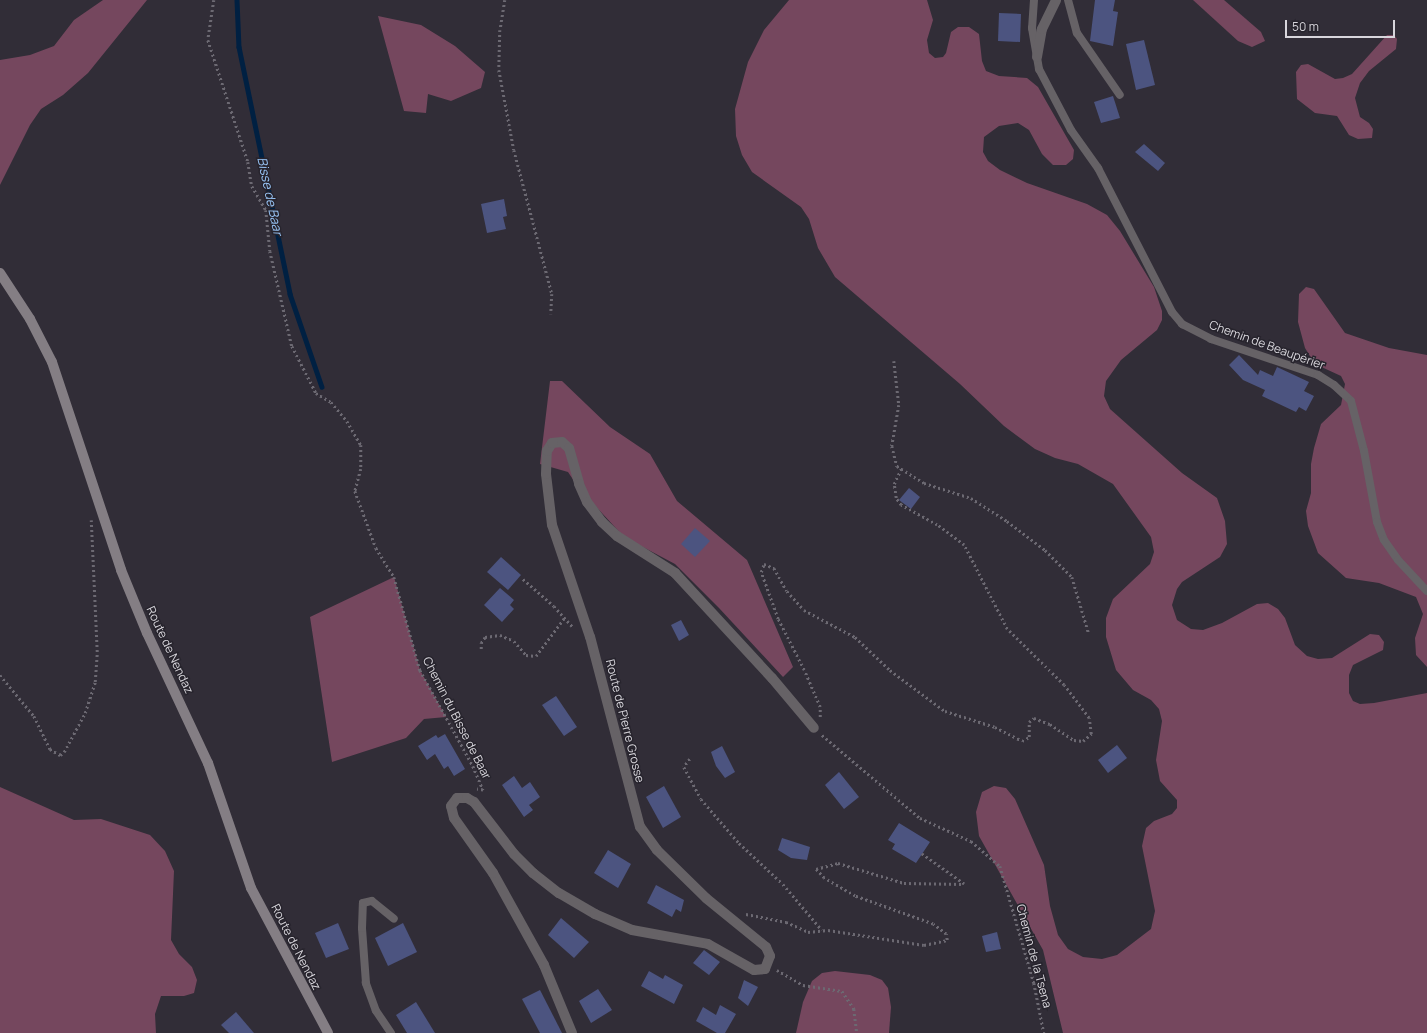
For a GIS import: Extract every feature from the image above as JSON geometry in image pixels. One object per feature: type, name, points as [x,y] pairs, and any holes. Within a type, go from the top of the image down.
[{"type":"main road","name":"Route de Nendaz","points":[[0,273],[30,319],[52,362],[99,505],[147,633],[208,763],[251,888],[328,1033]]},
{"type":"street","name":"Chemin de Beaupérier","points":[[1037,57],[1042,29],[1056,0]]},
{"type":"street","name":"Route de Pierre Grosse","points":[[768,965],[770,956],[766,947],[706,898],[657,850],[640,827],[590,637],[552,525],[546,487],[549,446],[558,441],[569,448],[579,484],[587,502],[602,522],[617,536],[675,573],[772,678],[814,728]]},
{"type":"street","points":[[572,1033],[549,974],[503,890],[454,818],[450,806],[457,798],[467,798],[474,802],[514,854],[533,873],[559,893],[595,914],[632,930],[708,944],[754,970],[765,969],[768,965]]},
{"type":"lane","points":[[1034,0],[1032,28],[1037,57]]},
{"type":"lane","points":[[1068,0],[1077,33],[1120,95]]},
{"type":"lane","name":"Chemin de Beaupérier","points":[[1037,57],[1048,88],[1071,130],[1098,168],[1172,312],[1182,324],[1211,339],[1318,375],[1334,385],[1351,401],[1364,451],[1377,522],[1384,540],[1398,560],[1427,591]]},
{"type":"lane","points":[[391,1033],[376,1011],[366,983],[362,928],[363,903],[372,901],[394,919]]},
{"type":"path","name":"Chemin du Bisse de Baar","points":[[214,0],[208,40],[248,162],[252,186],[266,210],[270,251],[292,346],[316,393],[331,402],[343,416],[361,445],[360,469],[355,491],[376,548],[394,577],[420,670],[473,766],[483,790],[476,789]]},
{"type":"path","points":[[505,0],[500,30],[499,70],[514,150],[552,294],[551,314]]},
{"type":"path","points":[[894,361],[899,405],[892,446],[895,461],[901,469],[924,483],[971,498],[1007,520],[1045,550],[1072,576],[1089,634]]},
{"type":"path","points":[[814,728],[819,721],[820,707],[778,619],[762,572],[764,564],[774,568],[787,591],[804,610],[855,637],[890,670],[945,711],[995,727],[1022,741],[1029,737],[1029,722],[1034,718],[1050,724],[1074,740],[1084,741],[1090,734],[1089,718],[1064,685],[1007,629],[964,545],[937,525],[901,505],[896,498],[894,484],[901,469]]},
{"type":"path","points":[[0,675],[34,716],[50,749],[60,755],[64,752],[86,713],[95,682],[97,652],[91,526],[92,510],[99,505]]},
{"type":"path","points":[[523,579],[565,617],[580,634],[590,637]]},
{"type":"path","points":[[481,649],[481,643],[485,637],[500,635],[514,641],[526,655],[536,656],[565,617]]},
{"type":"path","name":"Chemin de la Tsena","points":[[814,728],[920,818],[972,841],[1000,866],[1034,983],[1044,1033]]},
{"type":"path","points":[[690,759],[684,767],[701,799],[739,843],[783,884],[822,930]]},
{"type":"path","points":[[743,914],[786,922],[808,932],[822,930],[924,945],[946,940],[946,934],[933,924],[855,896],[824,878],[816,869],[838,863],[904,883],[964,884],[922,854]]},
{"type":"path","points":[[768,965],[803,985],[842,991],[854,1009],[857,1033]]},
{"type":"shaded area","points":[[103,0],[147,0],[88,73],[63,95],[41,109],[30,125],[0,185],[0,60],[30,55],[54,46],[74,20]]},
{"type":"shaded area","points":[[789,0],[927,0],[933,20],[927,40],[929,53],[935,58],[943,57],[946,53],[951,32],[958,27],[969,27],[979,34],[982,61],[986,71],[999,76],[1027,78],[1038,87],[1074,150],[1073,159],[1066,165],[1053,165],[1042,154],[1029,130],[1018,123],[999,126],[984,137],[983,152],[988,161],[1000,170],[1027,183],[1087,204],[1107,215],[1120,231],[1154,287],[1162,311],[1162,320],[1157,330],[1121,360],[1106,381],[1104,396],[1110,409],[1182,473],[1217,498],[1225,521],[1227,544],[1220,557],[1182,582],[1177,589],[1172,605],[1177,620],[1191,629],[1203,630],[1222,623],[1257,604],[1268,603],[1278,609],[1285,618],[1295,645],[1307,656],[1318,659],[1332,658],[1370,634],[1379,635],[1384,642],[1383,650],[1353,665],[1349,675],[1349,693],[1353,701],[1360,704],[1374,703],[1427,693],[1427,1033],[1063,1033],[1043,950],[979,836],[976,812],[982,792],[994,786],[1006,788],[1015,799],[1044,865],[1050,906],[1058,935],[1068,949],[1083,957],[1102,959],[1117,955],[1151,929],[1155,911],[1142,846],[1146,828],[1154,821],[1172,814],[1177,808],[1177,800],[1160,781],[1156,760],[1162,721],[1159,709],[1151,700],[1133,690],[1116,670],[1106,637],[1106,618],[1113,599],[1150,564],[1154,552],[1151,537],[1113,484],[1078,464],[1055,458],[1035,449],[1004,426],[960,384],[835,277],[818,248],[809,219],[801,207],[752,172],[742,155],[736,136],[735,109],[748,62],[764,30]]},
{"type":"shaded area","points":[[1193,0],[1224,0],[1261,32],[1265,41],[1252,47],[1238,41]]},
{"type":"shaded area","points":[[378,16],[421,25],[455,46],[485,72],[481,88],[451,101],[428,94],[426,113],[404,111]]},
{"type":"shaded area","points":[[1387,35],[1394,35],[1397,39],[1396,49],[1369,71],[1360,83],[1355,98],[1360,117],[1369,123],[1373,129],[1372,138],[1358,139],[1349,135],[1337,116],[1315,113],[1297,99],[1296,72],[1301,65],[1308,64],[1335,79],[1343,78],[1352,74]]},
{"type":"shaded area","points":[[1306,287],[1314,289],[1345,333],[1389,348],[1427,355],[1427,667],[1416,655],[1415,638],[1423,614],[1416,597],[1379,583],[1346,578],[1318,553],[1308,526],[1306,511],[1311,493],[1311,464],[1314,448],[1321,424],[1341,405],[1345,384],[1341,376],[1315,364],[1305,348],[1298,322],[1299,294]]},
{"type":"shaded area","points":[[550,381],[562,381],[610,427],[650,454],[677,501],[747,560],[793,667],[783,677],[719,608],[675,564],[624,537],[578,487],[568,472],[540,464]]},
{"type":"shaded area","points":[[394,577],[420,670],[446,717],[424,719],[406,738],[332,762],[310,617]]},
{"type":"shaded area","points":[[0,787],[74,820],[101,819],[150,835],[165,851],[174,871],[171,940],[179,954],[192,967],[197,980],[194,993],[184,996],[161,996],[155,1014],[156,1033],[0,1033]]},
{"type":"shaded area","points":[[835,971],[870,975],[882,980],[888,988],[891,1007],[889,1033],[796,1033],[803,1002],[812,981],[822,973]]},
{"type":"building","points":[[1095,0],[1115,0],[1113,11],[1118,12],[1113,46],[1090,41]]},
{"type":"building","points":[[999,13],[1021,14],[1020,42],[998,41]]},
{"type":"building","points":[[1144,40],[1155,85],[1136,90],[1126,44]]},
{"type":"building","points":[[1113,96],[1120,118],[1101,123],[1094,102]]},
{"type":"building","points":[[1144,144],[1165,163],[1158,171],[1135,152]]},
{"type":"building","points":[[504,199],[507,216],[503,217],[506,229],[487,233],[481,204]]},
{"type":"building","points":[[1239,355],[1258,375],[1260,370],[1273,376],[1277,367],[1309,382],[1304,391],[1314,396],[1306,411],[1299,407],[1296,412],[1262,396],[1265,390],[1243,380],[1229,365]]},
{"type":"building","points":[[909,488],[920,497],[911,509],[899,500]]},
{"type":"building","points":[[695,528],[710,541],[695,557],[681,544]]},
{"type":"building","points":[[501,557],[521,575],[508,590],[487,572]]},
{"type":"building","points":[[500,588],[514,600],[510,605],[514,609],[502,622],[484,605]]},
{"type":"building","points":[[681,620],[689,635],[679,641],[671,625]]},
{"type":"building","points":[[556,696],[577,727],[564,736],[542,705]]},
{"type":"building","points":[[445,734],[465,769],[454,776],[448,766],[444,769],[435,754],[427,760],[418,746],[436,735],[438,738]]},
{"type":"building","points":[[1117,745],[1127,758],[1108,773],[1098,760]]},
{"type":"building","points":[[722,746],[735,772],[725,778],[716,766],[711,752]]},
{"type":"building","points":[[839,772],[859,797],[844,809],[825,785]]},
{"type":"building","points":[[514,776],[522,788],[530,782],[540,797],[529,805],[533,810],[524,817],[502,785]]},
{"type":"building","points":[[664,786],[681,817],[663,828],[646,797]]},
{"type":"building","points":[[899,823],[930,842],[916,863],[892,849],[895,844],[888,840]]},
{"type":"building","points":[[782,838],[810,847],[807,860],[791,858],[778,850]]},
{"type":"building","points":[[608,850],[631,864],[618,888],[594,873]]},
{"type":"building","points":[[656,885],[684,900],[681,912],[676,909],[672,917],[647,903]]},
{"type":"building","points":[[561,918],[589,942],[574,958],[548,935]]},
{"type":"building","points":[[338,923],[349,949],[326,958],[315,933]]},
{"type":"building","points":[[403,923],[417,952],[388,966],[375,938]]},
{"type":"building","points":[[997,932],[1001,949],[986,952],[982,936]]},
{"type":"building","points":[[704,950],[720,962],[709,975],[693,963]]},
{"type":"building","points":[[649,971],[663,979],[665,975],[683,985],[674,1004],[641,986]]},
{"type":"building","points":[[744,980],[758,987],[748,1006],[738,998]]},
{"type":"building","points":[[598,989],[612,1010],[591,1023],[579,1001]]},
{"type":"building","points":[[540,990],[562,1033],[540,1033],[522,999]]},
{"type":"building","points":[[416,1002],[435,1033],[407,1033],[396,1015]]},
{"type":"building","points":[[720,1005],[736,1014],[725,1033],[717,1033],[696,1021],[703,1007],[716,1015]]},
{"type":"building","points":[[236,1012],[254,1033],[229,1033],[221,1025]]},
{"type":"waterway","name":"Bisse de Baar","points":[[237,0],[239,47],[290,294],[322,387]]}]
